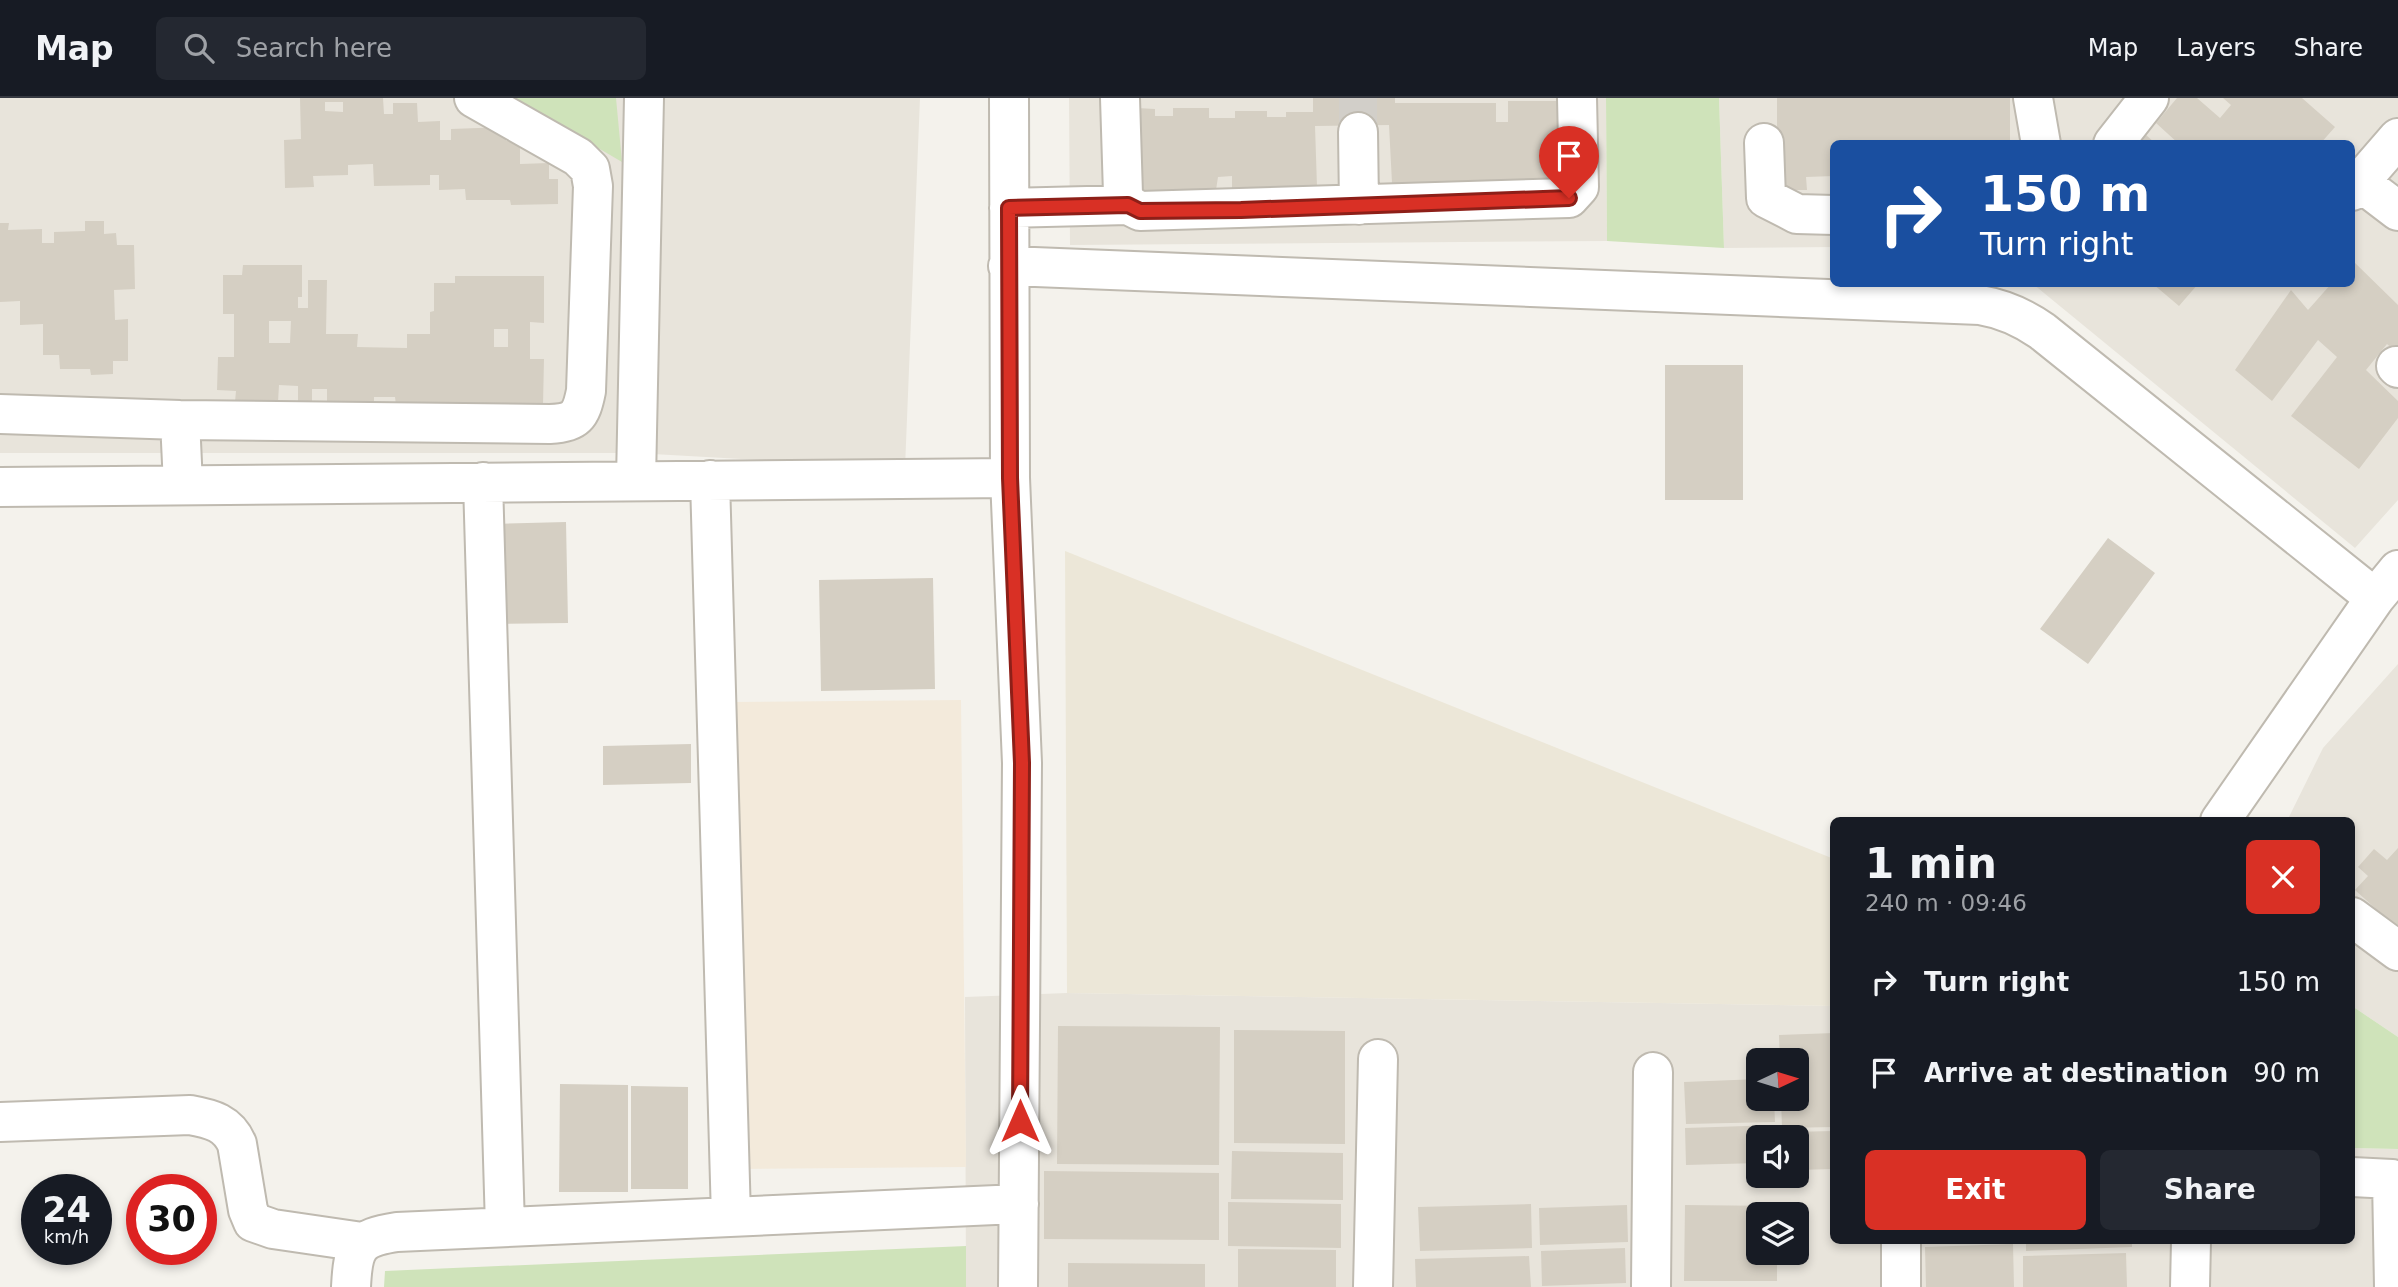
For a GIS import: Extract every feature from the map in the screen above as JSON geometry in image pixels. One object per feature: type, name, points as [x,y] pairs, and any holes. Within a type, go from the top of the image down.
[{"type":"street","points":[[0,414],[180,420],[550,424],[564,424],[576,418],[583,408],[586,391],[593,186],[590,169],[578,157],[474,98]]},
{"type":"street","points":[[636,480],[644,98]]},
{"type":"street","points":[[1009,98],[1010,478],[1022,763],[1018,1287]]},
{"type":"street","points":[[1120,98],[1123,194],[1128,205]]},
{"type":"street","points":[[1009,208],[1128,205],[1140,211],[1569,198],[1579,187],[1577,98]]},
{"type":"street","points":[[2032,98],[2041,140]]},
{"type":"street","points":[[2116,140],[2149,98]]},
{"type":"street","points":[[1358,132],[1359,205]]},
{"type":"street","points":[[2398,138],[2356,186],[2398,211]]},
{"type":"street","points":[[1765,143],[1766,198],[1797,214],[1830,215]]},
{"type":"street","points":[[1008,266],[1980,305],[2008,296],[2020,316],[2387,584],[2223,817]]},
{"type":"street","points":[[180,420],[183,485]]},
{"type":"street","points":[[0,487],[1010,478]]},
{"type":"street","points":[[710,480],[731,1217]]},
{"type":"street","points":[[483,482],[505,1227]]},
{"type":"street","points":[[2355,919],[2398,951]]},
{"type":"street","points":[[1374,1287],[1378,1059]]},
{"type":"street","points":[[1651,1287],[1653,1072]]},
{"type":"street","points":[[0,1122],[190,1115],[208,1118],[228,1129],[237,1144],[247,1210],[253,1222],[273,1229],[362,1241],[397,1232],[1019,1203]]},
{"type":"street","points":[[2355,1177],[2392,1178],[2394,1287]]},
{"type":"street","points":[[351,1287],[355,1252],[362,1241]]},
{"type":"street","points":[[1901,1244],[1901,1287]]},
{"type":"street","points":[[2190,1287],[2191,1244]]},
{"type":"shaded area","points":[[0,98],[920,98],[905,468],[635,453],[0,453]]},
{"type":"shaded area","points":[[1069,98],[1606,98],[1607,241],[1070,245]]},
{"type":"shaded area","points":[[1719,98],[2398,98],[2398,500],[2355,548],[2037,287],[2355,287],[2355,140],[1830,140],[1830,247],[1724,248]]},
{"type":"shaded area","points":[[1065,551],[1830,857],[1830,1006],[1067,993]]},
{"type":"shaded area","points":[[2398,664],[2398,1037],[2355,1008],[2355,817],[2289,817],[2323,748]]},
{"type":"shaded area","points":[[961,700],[966,1167],[739,1169],[733,702]]},
{"type":"shaded area","points":[[1067,993],[1830,1006],[1830,1244],[2355,1244],[2355,1148],[2398,1149],[2398,1287],[966,1287],[965,997]]},
{"type":"green space","points":[[513,98],[616,98],[622,162]]},
{"type":"green space","points":[[1606,98],[1719,98],[1724,248],[1607,241]]},
{"type":"green space","points":[[2355,1008],[2398,1037],[2398,1149],[2355,1148]]},
{"type":"green space","points":[[966,1246],[966,1287],[384,1287],[385,1271]]},
{"type":"building","points":[[300,98],[383,98],[384,114],[393,114],[393,103],[417,103],[418,122],[440,121],[440,140],[451,140],[451,129],[506,127],[506,141],[520,140],[520,164],[549,163],[549,179],[558,179],[558,204],[511,205],[510,200],[466,200],[465,189],[439,190],[439,175],[430,175],[430,185],[374,186],[373,164],[348,165],[348,175],[313,176],[314,187],[285,188],[284,140],[301,139]],"holes":[[[325,102],[343,102],[343,112],[325,111]]]},
{"type":"building","points":[[1313,98],[1395,98],[1395,103],[1496,103],[1496,122],[1508,122],[1508,101],[1565,101],[1565,180],[1392,183],[1389,125],[1315,126],[1317,187],[1232,190],[1232,176],[1218,177],[1216,190],[1138,194],[1137,108],[1155,109],[1155,116],[1173,116],[1173,108],[1209,108],[1209,118],[1235,118],[1235,111],[1267,111],[1267,117],[1286,117],[1286,112],[1313,112]]},
{"type":"building","points":[[1777,98],[2010,98],[2010,140],[1830,140],[1830,176],[1806,177],[1807,190],[1777,190]]},
{"type":"building","points":[[2177,98],[2197,98],[2220,118],[2231,105],[2223,98],[2302,98],[2335,127],[2324,140],[2175,140],[2156,123]]},
{"type":"building","points":[[2145,134],[2152,140],[2140,140]]},
{"type":"building","points":[[85,221],[104,221],[104,234],[116,233],[117,245],[134,245],[135,289],[114,290],[115,320],[128,319],[128,361],[113,361],[113,374],[91,375],[90,369],[60,369],[59,355],[43,355],[43,324],[20,325],[20,301],[0,302],[0,223],[9,223],[8,230],[42,229],[42,243],[54,243],[54,232],[85,231]]},
{"type":"building","points":[[2355,263],[2398,305],[2398,354],[2387,344],[2366,370],[2398,401],[2398,418],[2359,469],[2291,416],[2337,357],[2318,340],[2272,401],[2235,370],[2291,290],[2308,310],[2328,287],[2355,287]]},
{"type":"building","points":[[243,265],[302,265],[302,297],[298,297],[298,308],[308,308],[308,280],[327,280],[326,334],[358,334],[357,347],[407,348],[407,334],[430,334],[430,312],[434,311],[434,283],[455,283],[455,276],[544,276],[544,323],[530,322],[530,359],[544,359],[543,405],[396,405],[395,397],[374,397],[374,403],[327,403],[327,389],[312,389],[312,401],[298,401],[298,386],[279,385],[278,402],[235,402],[236,391],[217,390],[218,357],[234,357],[234,314],[223,314],[223,275],[242,275]],"holes":[[[269,321],[291,321],[290,343],[269,343]],[[494,329],[508,329],[508,347],[494,347]]]},
{"type":"building","points":[[2157,287],[2195,287],[2179,306]]},
{"type":"building","points":[[1665,365],[1743,365],[1743,500],[1665,500]]},
{"type":"building","points":[[566,522],[568,623],[496,624],[494,524]]},
{"type":"building","points":[[2108,538],[2155,573],[2088,664],[2040,629]]},
{"type":"building","points":[[933,578],[935,689],[821,691],[819,580]]},
{"type":"building","points":[[691,744],[691,783],[603,785],[603,746]]},
{"type":"building","points":[[2398,848],[2398,929],[2355,890],[2368,876],[2358,867],[2374,849],[2387,860]]},
{"type":"building","points":[[1058,1026],[1220,1027],[1219,1165],[1057,1164]]},
{"type":"building","points":[[1234,1030],[1345,1031],[1345,1144],[1234,1143]]},
{"type":"building","points":[[1830,1033],[1830,1127],[1782,1125],[1781,1111],[1810,1111],[1810,1048],[1780,1048],[1779,1035]]},
{"type":"building","points":[[1746,1080],[1746,1111],[1775,1111],[1775,1122],[1686,1124],[1684,1082]]},
{"type":"building","points":[[560,1084],[628,1085],[628,1192],[559,1192]]},
{"type":"building","points":[[631,1086],[688,1087],[688,1189],[631,1189]]},
{"type":"building","points":[[1746,1126],[1746,1163],[1686,1165],[1685,1128]]},
{"type":"building","points":[[1830,1131],[1830,1169],[1809,1170],[1809,1132]]},
{"type":"building","points":[[1232,1151],[1343,1153],[1343,1200],[1231,1199]]},
{"type":"building","points":[[1044,1171],[1219,1173],[1219,1240],[1044,1239]]},
{"type":"building","points":[[1228,1202],[1341,1204],[1341,1248],[1228,1246]]},
{"type":"building","points":[[1531,1204],[1532,1248],[1420,1251],[1418,1207]]},
{"type":"building","points":[[1627,1205],[1628,1242],[1540,1245],[1539,1208]]},
{"type":"building","points":[[1685,1205],[1746,1206],[1746,1265],[1777,1265],[1777,1281],[1684,1281]]},
{"type":"building","points":[[2013,1244],[2014,1287],[1926,1287],[1925,1247]]},
{"type":"building","points":[[2026,1244],[2132,1244],[2132,1247],[2026,1251]]},
{"type":"building","points":[[1625,1248],[1626,1283],[1542,1286],[1541,1251]]},
{"type":"building","points":[[1238,1249],[1336,1250],[1336,1287],[1238,1287]]},
{"type":"building","points":[[2126,1253],[2127,1287],[2023,1287],[2023,1256]]},
{"type":"building","points":[[1529,1256],[1531,1287],[1416,1287],[1415,1259]]},
{"type":"building","points":[[1068,1263],[1205,1264],[1205,1287],[1068,1287]]},
{"type":"tunnel","points":[[1358,98],[1358,132]]},
{"type":"route","points":[[1020,1121],[1022,763],[1010,478],[1009,208],[1128,205],[1140,211],[1241,210],[1569,198]]}]
